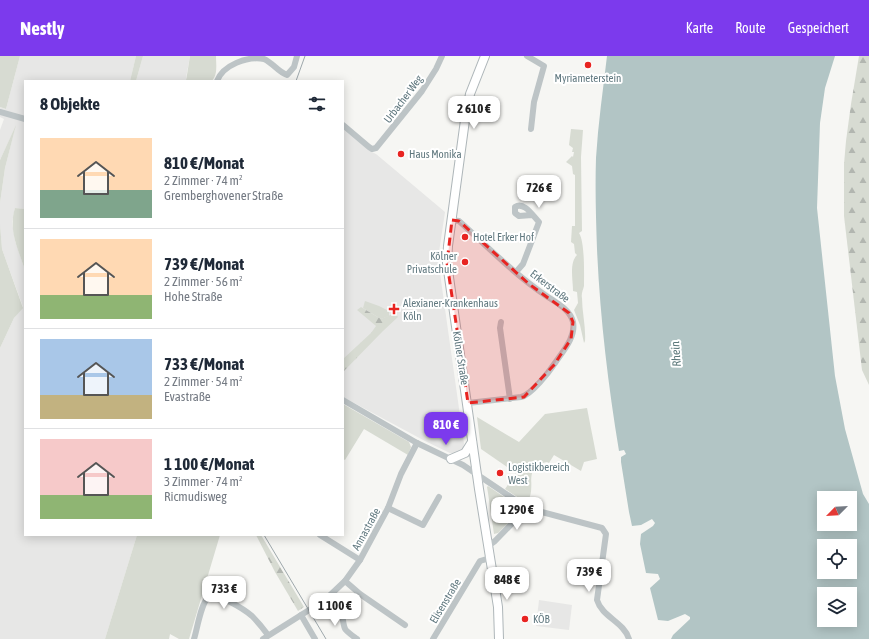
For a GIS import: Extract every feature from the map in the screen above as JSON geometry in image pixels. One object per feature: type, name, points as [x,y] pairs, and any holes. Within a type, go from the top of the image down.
[{"type":"main road","name":"Kölner Straße","points":[[485,56],[470,94],[465,120],[447,264],[468,403],[476,473],[498,607],[499,639]]},
{"type":"main road","points":[[451,459],[465,453],[472,442]]},
{"type":"street","points":[[218,80],[221,73],[238,60],[251,57],[265,59],[287,75],[294,67],[297,56]]},
{"type":"street","name":"Urbacher Weg","points":[[344,126],[369,147],[374,149],[422,91],[436,69],[442,56]]},
{"type":"street","points":[[528,56],[544,66],[534,102],[531,129]]},
{"type":"street","points":[[0,112],[24,119]]},
{"type":"street","points":[[516,272],[523,264],[539,222],[532,215]]},
{"type":"street","name":"Erkerstraße","points":[[452,220],[459,221],[529,284],[563,307],[569,313],[573,322],[571,339],[554,365],[528,395],[510,399],[468,403]]},
{"type":"street","points":[[501,322],[500,328],[510,399]]},
{"type":"street","points":[[344,401],[417,443],[476,473],[528,508],[602,528],[606,534],[597,600],[598,606],[619,624],[629,639]]},
{"type":"street","name":"Annastraße","points":[[265,637],[325,600],[345,581],[360,560],[388,508],[401,474],[417,443]]},
{"type":"street","points":[[419,531],[438,497]]},
{"type":"street","points":[[388,508],[423,525]]},
{"type":"street","points":[[488,546],[495,542],[528,508]]},
{"type":"street","points":[[322,536],[360,560]]},
{"type":"street","name":"Elisenstraße","points":[[433,639],[480,561],[490,558]]},
{"type":"street","points":[[345,581],[360,594],[405,625]]},
{"type":"street","points":[[194,639],[204,605],[211,596],[221,598],[240,608],[256,620],[265,637]]},
{"type":"street","points":[[325,600],[342,614],[346,631],[358,639]]},
{"type":"street","points":[[301,615],[315,639]]},
{"type":"highlighted area","points":[[452,220],[459,221],[529,284],[569,313],[573,322],[571,339],[554,365],[524,397],[468,403],[447,263]]},
{"type":"shaded area","points":[[20,56],[136,56],[130,80],[24,80],[24,209],[15,208],[12,222],[15,241],[24,267],[24,536],[137,536],[105,639],[0,639],[0,348],[14,318],[23,307],[2,249],[0,203],[5,168],[15,128],[0,160],[0,130],[4,119],[0,117],[0,107],[6,109]]},
{"type":"shaded area","points":[[143,56],[190,56],[186,78],[187,80],[136,80]]},
{"type":"shaded area","name":"Alexianer-Krankenhaus Köln","points":[[344,129],[445,212],[438,259],[464,444],[459,453],[450,453],[344,398]]},
{"type":"shaded area","points":[[539,600],[572,605],[569,630],[536,626]]},
{"type":"green space","points":[[0,56],[20,56],[6,109],[0,107]]},
{"type":"green space","points":[[136,56],[143,56],[136,80],[130,80]]},
{"type":"green space","points":[[190,56],[216,56],[216,72],[213,80],[186,80]]},
{"type":"green space","points":[[859,56],[869,56],[869,385],[862,370],[844,216],[844,164],[846,141]]},
{"type":"green space","points":[[16,125],[5,168],[0,203],[0,160]]},
{"type":"green space","points":[[571,129],[583,130],[581,157],[582,231],[579,233],[584,258],[584,286],[582,295],[585,330],[584,343],[580,325],[574,310],[578,303],[577,292],[573,291],[572,272],[573,262],[577,255],[575,253],[574,244],[571,242],[572,226],[575,226],[575,175],[573,174],[572,166],[566,162],[572,156],[573,157],[574,152],[572,152],[573,148],[569,145]]},
{"type":"green space","points":[[15,208],[24,209],[24,267],[13,232],[13,216]]},
{"type":"green space","points":[[0,224],[2,249],[23,308],[14,318],[0,348]]},
{"type":"green space","points":[[365,301],[389,311],[389,316],[381,319],[363,308]]},
{"type":"green space","points":[[361,307],[381,319],[395,313],[398,317],[344,371],[344,358],[371,333],[376,326],[357,310]]},
{"type":"green space","points":[[344,405],[409,442],[411,447],[408,455],[364,429],[345,460]]},
{"type":"green space","points":[[587,408],[597,459],[584,462],[581,471],[554,455],[549,463],[547,462],[534,468],[531,479],[530,496],[527,502],[505,489],[516,473],[481,449],[477,417],[519,442],[545,414]]},
{"type":"green space","points":[[488,486],[519,507],[520,511],[498,533],[494,534],[487,487]]},
{"type":"green space","points":[[137,536],[220,536],[189,639],[179,639],[170,634],[169,639],[105,639]]},
{"type":"green space","points":[[257,536],[262,536],[304,607],[298,611],[275,572]]},
{"type":"water","name":"Rhein","points":[[607,56],[835,56],[825,88],[820,123],[817,208],[835,376],[845,429],[863,494],[869,504],[869,639],[671,639],[673,635],[690,619],[690,617],[685,614],[668,621],[658,620],[650,588],[660,579],[658,574],[646,573],[640,544],[641,534],[655,523],[652,519],[641,525],[632,526],[621,462],[621,457],[626,454],[624,450],[619,451],[611,401],[602,325],[598,274],[596,158]]},
{"type":"tram line","points":[[296,80],[305,56]]},
{"type":"tram line","points":[[265,536],[326,639]]},
{"type":"place","name":"Myriameterstein","points":[[588,65]]},
{"type":"place","name":"Haus Monika","points":[[401,154]]},
{"type":"place","name":"Hotel Erker Hof","points":[[465,237]]},
{"type":"place","name":"Kölner Privatschule","points":[[465,262]]},
{"type":"place","name":"Alexianer-Krankenhaus Köln","points":[[394,309]]},
{"type":"place","name":"Logistikbereich West","points":[[500,473]]},
{"type":"place","name":"KÖB","points":[[525,619]]}]
